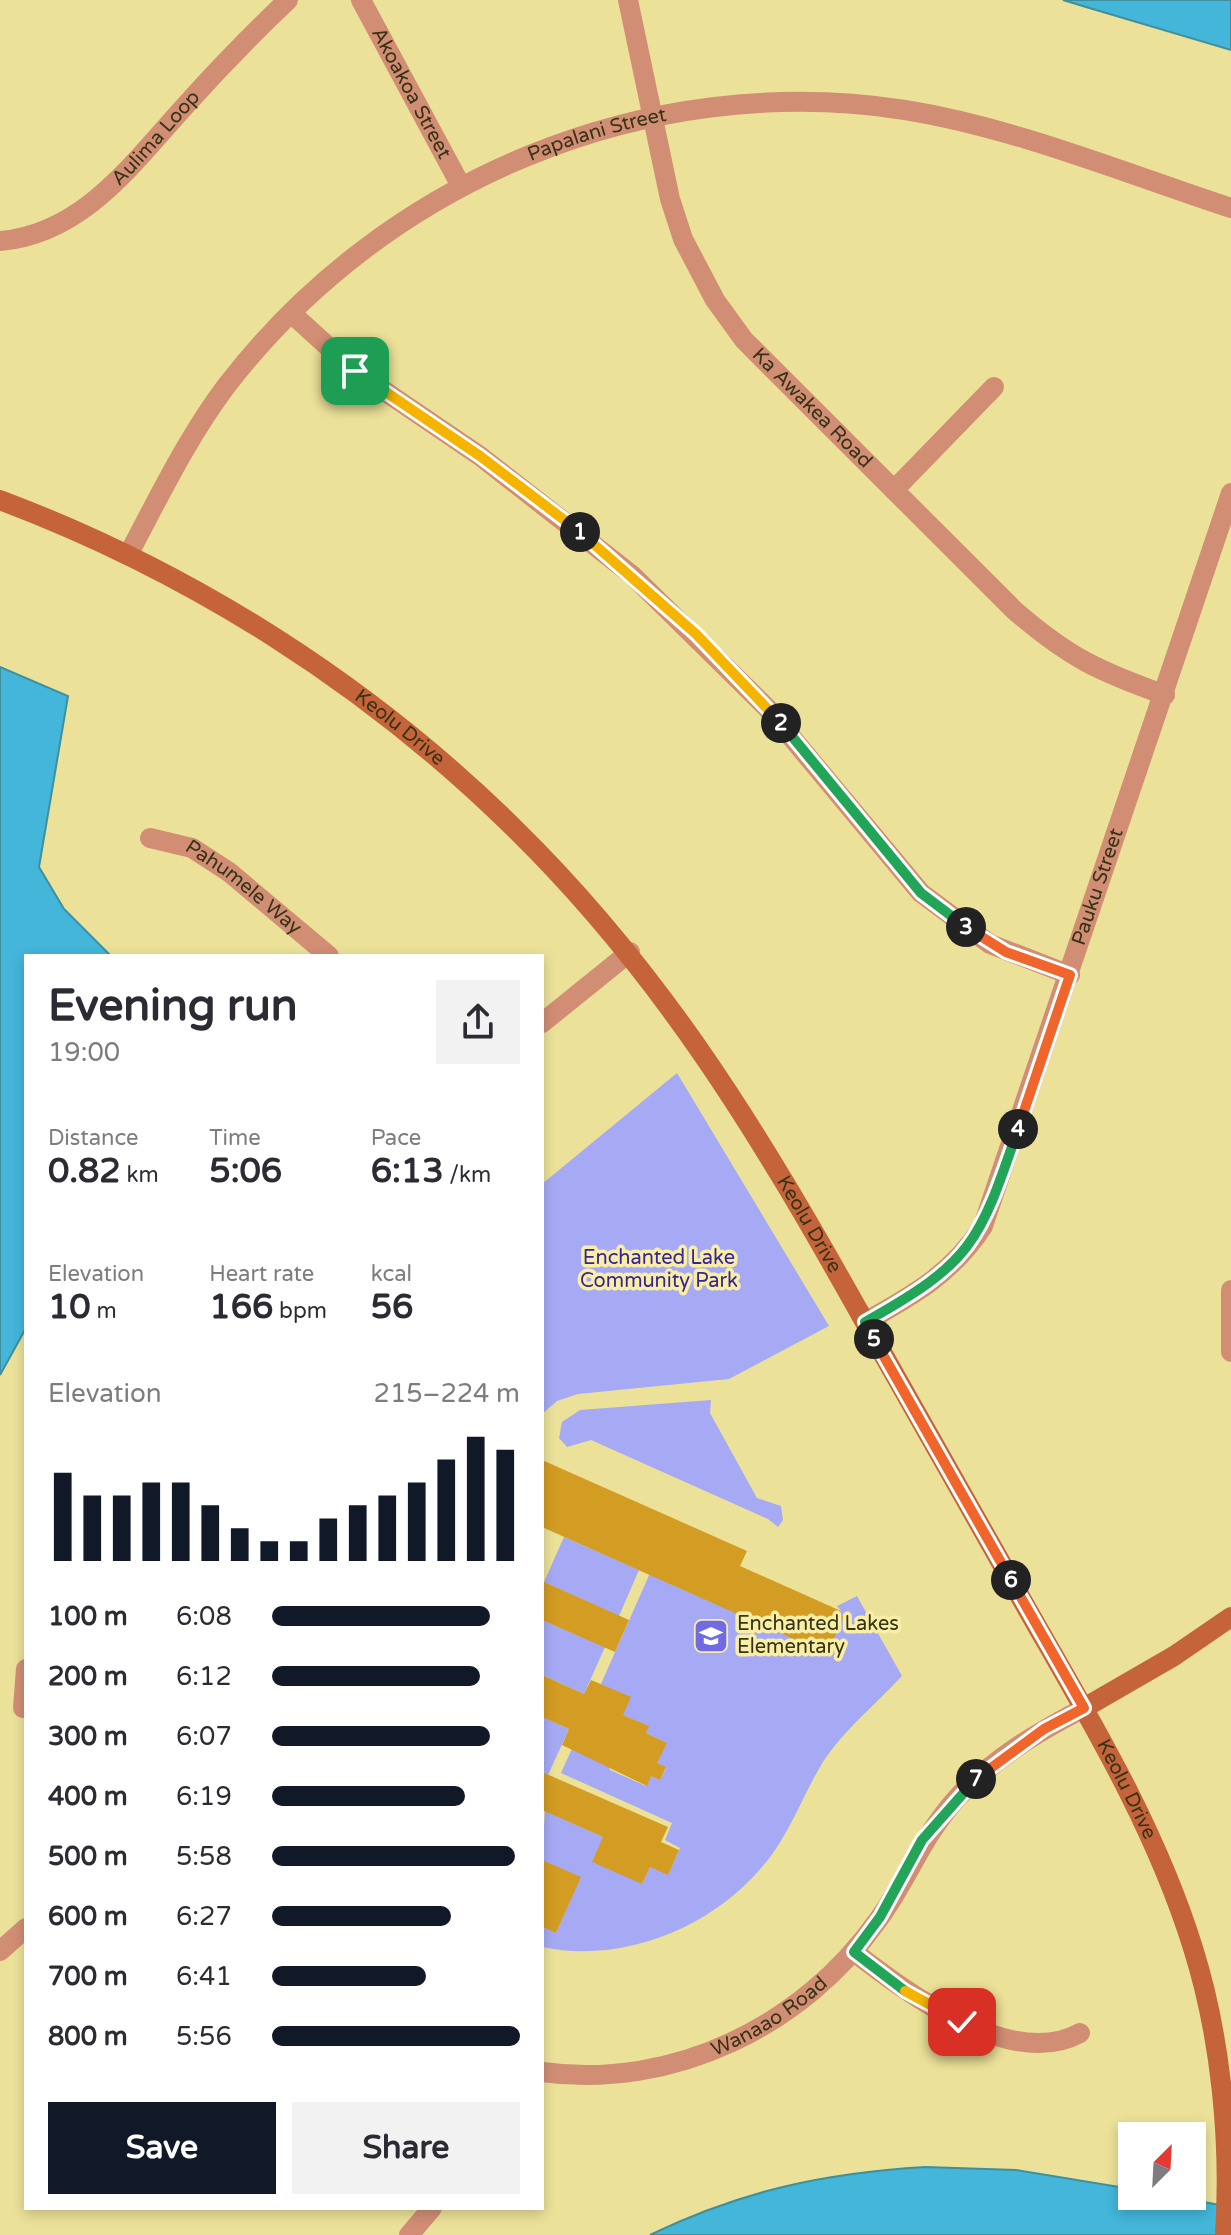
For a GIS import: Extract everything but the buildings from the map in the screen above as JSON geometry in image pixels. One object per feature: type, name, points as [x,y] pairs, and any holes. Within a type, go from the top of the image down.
[{"type":"main road","name":"Keolu Drive","points":[[0,500],[128,555],[271,636],[382,713],[517,831],[630,952],[693,1036],[746,1115],[865,1322],[1084,1708],[1156,1846],[1194,1950],[1217,2056],[1224,2127],[1225,2235]]},
{"type":"main road","name":"Wanaao Road","points":[[1084,1708],[1174,1656],[1231,1617]]},
{"type":"street","name":"Aulima Loop","points":[[0,241],[54,227],[98,199],[251,34],[288,0]]},
{"type":"street","name":"Akoakoa Street","points":[[361,0],[461,186]]},
{"type":"street","name":"Ka Awakea Road","points":[[628,0],[670,199],[683,239],[715,300],[744,340],[1014,610],[1052,643],[1109,674],[1165,695]]},
{"type":"street","name":"Papalani Street","points":[[128,555],[200,424],[254,352],[291,313],[376,240],[461,186],[548,147],[653,117],[769,103],[859,105],[904,110],[993,129],[1231,208]]},
{"type":"street","points":[[291,313],[355,371],[480,456],[632,575],[767,708],[921,893],[990,944],[1070,975]]},
{"type":"street","points":[[894,490],[994,387]]},
{"type":"street","name":"Pauku Street","points":[[865,1322],[946,1272],[967,1250],[983,1226],[1231,493]]},
{"type":"street","name":"Pahumele Way","points":[[150,838],[192,848],[229,872],[327,954]]},
{"type":"street","points":[[544,1021],[630,952]]},
{"type":"street","points":[[1231,1290],[1231,1352]]},
{"type":"street","points":[[23,1708],[24,1695]]},
{"type":"street","name":"Wanaao Road","points":[[544,2072],[579,2074],[639,2070],[724,2046],[800,2002],[854,1952],[880,1917],[922,1840],[959,1795],[1005,1755],[1084,1708]]},
{"type":"street","points":[[0,1951],[24,1930]]},
{"type":"street","points":[[854,1952],[922,2002],[986,2031],[1046,2044],[1080,2033]]},
{"type":"street","points":[[409,2235],[430,2210]]},
{"type":"green space","name":"Enchanted Lake Community Park","points":[[677,1073],[829,1326],[729,1379],[578,1394],[557,1401],[544,1412],[544,1182]]},
{"type":"green space","points":[[711,1400],[710,1413],[757,1498],[781,1506],[783,1520],[778,1527],[768,1519],[591,1440],[567,1447],[559,1438],[562,1422],[580,1410]]},
{"type":"green space","points":[[669,1530],[670,1584],[827,1653],[841,1611],[837,1606],[857,1596],[902,1676],[831,1751],[773,1853],[728,1900],[671,1933],[640,1944],[607,1950],[544,1947],[544,1928],[556,1933],[580,1878],[544,1861],[545,1811],[603,1837],[642,1884],[650,1867],[668,1874],[680,1848],[665,1840],[672,1823],[561,1773],[589,1711],[610,1770],[646,1786],[651,1776],[660,1780],[666,1768],[657,1763],[666,1743],[646,1733],[648,1726],[593,1702]]},
{"type":"green space","points":[[564,1537],[639,1570],[619,1616],[544,1582]]},
{"type":"green space","points":[[544,1621],[605,1647],[584,1694],[544,1676]]},
{"type":"green space","points":[[544,1718],[569,1729],[548,1775],[544,1773]]},
{"type":"shaded area","points":[[1063,0],[1231,0],[1231,50],[1086,7]]},
{"type":"shaded area","points":[[0,667],[68,696],[39,867],[64,909],[109,954],[24,954],[24,1332],[0,1375]]},
{"type":"shaded area","points":[[925,2167],[1016,2170],[1118,2187],[1118,2210],[1206,2210],[1206,2202],[1231,2207],[1231,2235],[650,2235],[750,2196],[818,2180]]},
{"type":"place","name":"Enchanted Lakes Elementary","points":[[711,1636]]},
{"type":"route","points":[[355,371],[480,456],[565,519],[696,634],[832,782],[921,893],[990,944],[1070,975],[983,1226],[967,1250],[946,1272],[916,1294],[865,1322],[1084,1708],[1044,1729],[1005,1755],[959,1795],[922,1840],[896,1892],[854,1952],[922,2002],[962,2022]]}]
